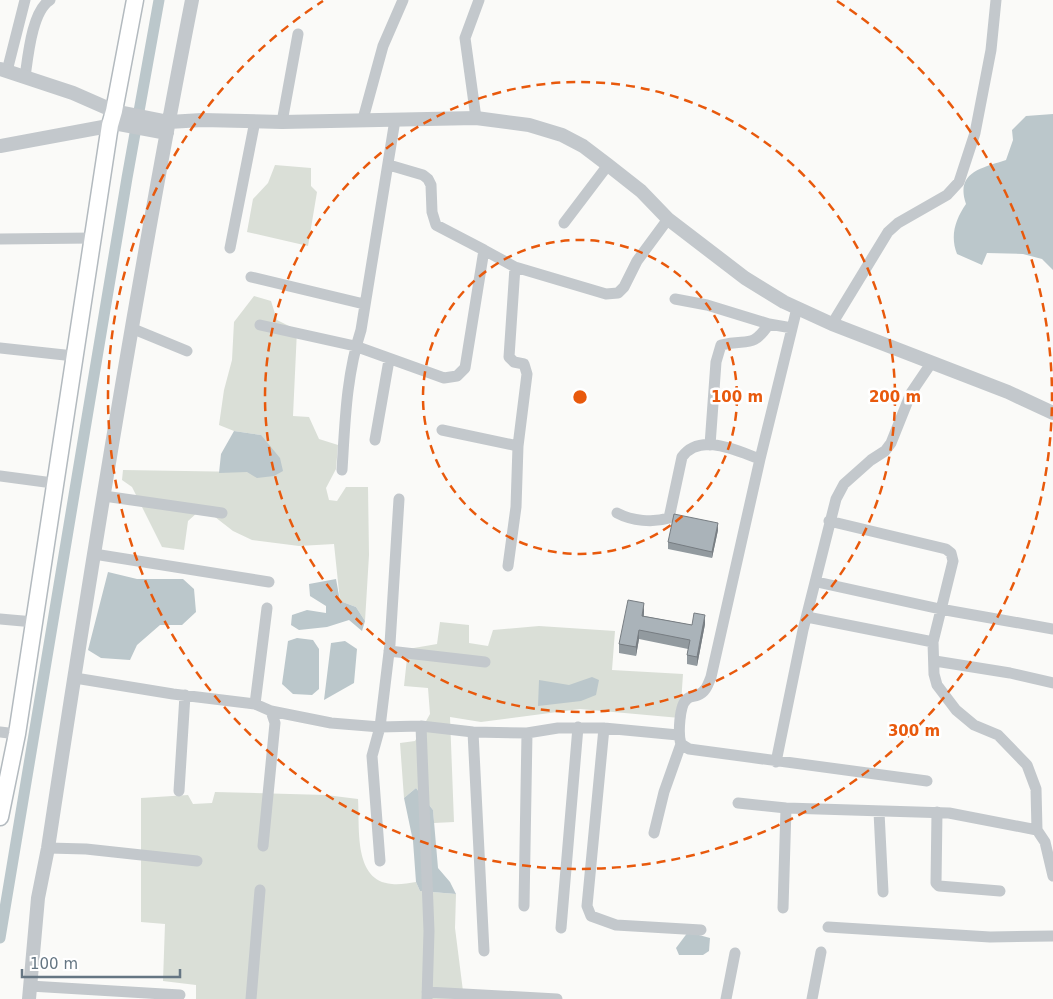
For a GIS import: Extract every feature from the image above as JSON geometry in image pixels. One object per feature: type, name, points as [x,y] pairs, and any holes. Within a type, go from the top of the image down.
[{"type":"main road","points":[[0,817],[16,734],[34,622],[53,483],[93,238],[120,119],[135,0]]},
{"type":"street","points":[[25,0],[4,70],[73,92],[120,119],[162,126],[202,120],[282,122],[476,118],[529,125],[562,135],[583,146],[608,165],[641,191],[668,219],[745,278],[798,308],[832,324],[932,362],[1053,413]]},
{"type":"street","points":[[25,77],[32,38],[40,9],[50,0]]},
{"type":"street","points":[[180,995],[30,993],[38,898],[48,848],[162,126],[192,0]]},
{"type":"street","points":[[363,119],[383,46],[402,0]]},
{"type":"street","points":[[476,118],[465,38],[479,0]]},
{"type":"street","points":[[832,324],[888,232],[898,223],[947,195],[959,182],[975,133],[990,50],[996,0]]},
{"type":"street","points":[[282,122],[298,34]]},
{"type":"street","points":[[0,146],[120,119]]},
{"type":"street","points":[[342,470],[348,382],[361,330],[395,120]]},
{"type":"street","points":[[230,248],[255,121]]},
{"type":"street","points":[[389,165],[423,175],[428,179],[431,185],[432,212],[436,225],[515,267],[606,294],[618,293],[624,287],[637,261],[668,219]]},
{"type":"street","points":[[564,223],[608,165]]},
{"type":"street","points":[[0,239],[93,238]]},
{"type":"street","points":[[260,325],[356,346],[389,360],[444,378],[457,376],[466,368],[484,250]]},
{"type":"street","points":[[508,566],[516,507],[518,446],[527,374],[524,364],[514,362],[509,357],[515,267]]},
{"type":"street","points":[[250,277],[364,304]]},
{"type":"street","points":[[675,299],[715,307],[769,324],[792,328]]},
{"type":"street","points":[[654,833],[679,740],[682,704],[689,697],[705,691],[711,677],[760,459],[798,308]]},
{"type":"street","points":[[710,444],[716,362],[721,344],[751,342],[759,338],[769,324]]},
{"type":"street","points":[[131,328],[186,351]]},
{"type":"street","points":[[0,348],[74,356]]},
{"type":"street","points":[[374,440],[389,360]]},
{"type":"street","points":[[776,762],[829,521],[836,499],[844,484],[871,460],[885,451],[891,442],[911,393],[932,362]]},
{"type":"street","points":[[442,430],[518,446]]},
{"type":"street","points":[[617,513],[624,517],[652,521],[669,518],[682,457],[688,450],[710,444],[760,459]]},
{"type":"street","points":[[0,476],[53,483]]},
{"type":"street","points":[[104,496],[222,513]]},
{"type":"street","points":[[380,861],[372,756],[380,727],[389,651],[399,499]]},
{"type":"street","points":[[829,521],[946,550],[951,553],[953,561],[933,642],[934,674],[937,685],[956,710],[974,724],[998,736],[1027,765],[1036,789],[1035,813],[1038,830],[1045,842],[1053,876]]},
{"type":"street","points":[[94,554],[269,582]]},
{"type":"street","points":[[817,582],[940,609],[1053,630]]},
{"type":"street","points":[[255,704],[267,608]]},
{"type":"street","points":[[807,618],[933,642]]},
{"type":"street","points":[[0,619],[34,622]]},
{"type":"street","points":[[389,651],[485,662]]},
{"type":"street","points":[[935,661],[1010,672],[1053,682]]},
{"type":"street","points":[[75,678],[255,704],[271,711],[332,723],[380,727],[421,726],[473,732],[527,733],[578,727],[604,728],[679,740],[689,749],[927,781]]},
{"type":"street","points":[[179,791],[185,695]]},
{"type":"street","points":[[263,846],[275,723],[271,711]]},
{"type":"street","points":[[421,726],[429,931],[427,996],[557,999]]},
{"type":"street","points":[[561,928],[578,727]]},
{"type":"street","points":[[604,728],[587,906],[591,916],[616,925],[701,930]]},
{"type":"street","points":[[0,732],[16,734]]},
{"type":"street","points":[[473,732],[484,952]]},
{"type":"street","points":[[524,906],[527,733]]},
{"type":"street","points":[[738,802],[786,808],[879,812],[938,812],[1038,830]]},
{"type":"street","points":[[783,908],[786,808]]},
{"type":"street","points":[[879,812],[883,892]]},
{"type":"street","points":[[938,812],[936,883],[939,886],[1000,891]]},
{"type":"street","points":[[48,848],[86,849],[197,861]]},
{"type":"street","points":[[251,999],[260,890]]},
{"type":"street","points":[[828,927],[990,937],[1053,936]]},
{"type":"street","points":[[812,999],[821,952]]},
{"type":"street","points":[[726,999],[735,953]]},
{"type":"shaded area","points":[[1053,114],[1053,270],[1042,259],[1023,254],[987,253],[982,265],[957,254],[954,234],[956,222],[966,204],[964,185],[967,178],[980,169],[1006,160],[1013,140],[1012,130],[1026,116]]},
{"type":"shaded area","points":[[275,165],[311,168],[311,186],[317,192],[308,246],[247,232],[253,199],[268,183]]},
{"type":"shaded area","points":[[254,296],[271,301],[277,320],[297,330],[293,416],[309,417],[319,439],[338,445],[336,469],[326,488],[329,500],[337,501],[346,487],[368,487],[369,555],[365,621],[356,607],[340,601],[334,544],[299,546],[252,540],[233,531],[215,517],[198,512],[188,521],[184,550],[162,547],[132,487],[122,480],[123,470],[247,472],[261,435],[234,431],[219,425],[224,390],[232,360],[234,322]]},
{"type":"shaded area","points":[[234,431],[261,435],[280,458],[283,471],[274,476],[257,478],[247,472],[219,473],[221,454]]},
{"type":"shaded area","points":[[108,572],[137,579],[183,579],[194,589],[196,612],[182,625],[160,625],[137,645],[130,660],[101,658],[88,650]]},
{"type":"shaded area","points":[[336,579],[340,601],[356,607],[365,621],[362,631],[349,620],[327,627],[299,630],[291,625],[292,615],[307,610],[326,613],[326,606],[310,596],[309,584]]},
{"type":"shaded area","points":[[440,622],[469,625],[469,643],[488,646],[493,630],[539,626],[615,631],[612,670],[683,674],[680,718],[580,709],[481,722],[450,717],[454,822],[434,823],[433,810],[416,788],[404,798],[400,743],[415,741],[430,714],[428,688],[404,686],[408,649],[437,644]]},
{"type":"shaded area","points":[[297,638],[313,640],[319,649],[319,689],[312,695],[293,694],[282,684],[288,641]]},
{"type":"shaded area","points":[[345,641],[357,649],[354,683],[324,700],[331,643]]},
{"type":"shaded area","points":[[592,677],[599,680],[596,695],[581,701],[538,706],[539,680],[569,685]]},
{"type":"shaded area","points":[[416,788],[433,810],[438,868],[450,882],[456,894],[420,891],[416,882],[413,841],[404,798]]},
{"type":"shaded area","points":[[215,792],[326,795],[358,799],[361,851],[371,874],[379,881],[392,884],[416,882],[420,891],[456,894],[455,928],[464,999],[196,999],[196,985],[163,981],[165,924],[141,922],[141,798],[188,795],[193,804],[212,803]]},
{"type":"shaded area","points":[[688,932],[710,938],[709,951],[703,955],[679,955],[676,948]]},
{"type":"building","points":[[674,514],[718,523],[712,552],[668,542]]},
{"type":"building","points":[[628,600],[644,603],[642,616],[692,625],[694,613],[705,615],[697,657],[687,655],[690,640],[639,630],[636,647],[619,644]]},
{"type":"waterway","points":[[0,938],[127,178],[159,0]]}]
